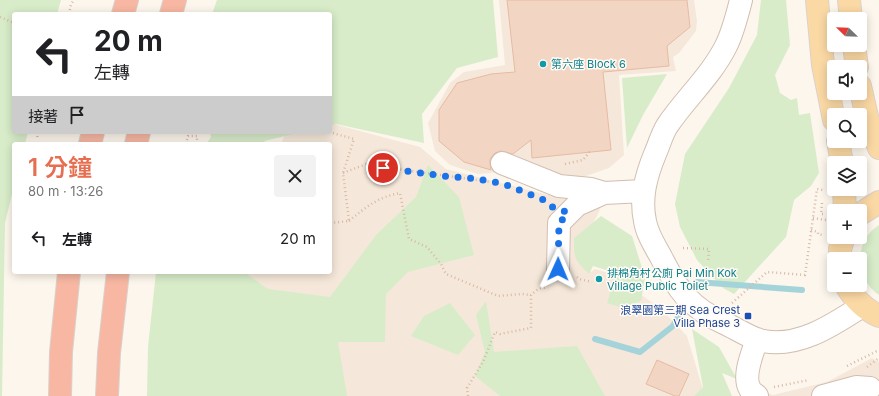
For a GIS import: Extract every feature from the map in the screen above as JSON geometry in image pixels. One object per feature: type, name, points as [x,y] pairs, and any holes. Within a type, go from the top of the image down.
[{"type":"highway","points":[[124,12],[127,0]]},
{"type":"highway","points":[[172,12],[176,0]]},
{"type":"highway","points":[[60,396],[62,344],[69,274]]},
{"type":"highway","points":[[107,396],[108,353],[118,274]]},
{"type":"main road","points":[[817,0],[823,65],[832,108]]},
{"type":"main road","points":[[849,0],[850,12]]},
{"type":"main road","points":[[863,100],[867,117],[879,148]]},
{"type":"main road","points":[[867,210],[879,202]]},
{"type":"main road","points":[[850,292],[851,295],[871,311]]},
{"type":"street","points":[[741,0],[736,21],[726,46],[709,73],[666,128],[651,163],[643,192],[645,222],[659,254],[676,284],[692,304],[704,314],[757,339],[770,342],[785,342],[801,338],[839,322],[871,311]]},
{"type":"street","points":[[500,173],[559,186],[591,189],[604,193],[643,192]]},
{"type":"street","points":[[558,269],[559,223],[577,205],[604,193]]},
{"type":"street","points":[[757,339],[749,365],[747,379],[750,390],[757,396]]},
{"type":"street","points":[[824,396],[856,387],[870,388]]},
{"type":"path","points":[[69,12],[71,4],[74,0]]},
{"type":"path","points":[[0,17],[12,22]]},
{"type":"path","points":[[332,133],[354,139],[343,173],[349,221]]},
{"type":"path","points":[[37,134],[38,139]]},
{"type":"path","points":[[186,142],[188,136],[197,136],[197,142]]},
{"type":"path","points":[[564,164],[583,160],[591,150]]},
{"type":"path","points":[[343,173],[369,163],[383,168],[478,179],[500,173]]},
{"type":"path","points":[[732,303],[767,272],[805,275],[816,189],[824,190],[823,196]]},
{"type":"path","points":[[332,223],[349,221],[373,202],[388,195],[400,193],[409,239],[427,247],[441,264],[446,274],[498,296],[522,294],[531,295],[538,289],[550,286],[558,269]]},
{"type":"path","points":[[821,214],[822,202]]},
{"type":"path","points":[[813,218],[827,216]]},
{"type":"path","points":[[811,230],[822,235]]},
{"type":"path","points":[[683,248],[709,249],[708,262]]},
{"type":"path","points":[[468,396],[467,388],[483,362],[495,332],[500,334],[531,328],[531,295]]},
{"type":"shaded area","points":[[499,0],[694,0],[697,21],[696,31],[679,53],[673,57],[676,71],[619,75],[624,155],[609,168],[583,177],[557,177],[499,172],[478,174],[450,165],[435,151],[428,123],[450,83],[464,72],[505,65]]},
{"type":"shaded area","points":[[332,124],[420,147],[446,169],[552,196],[604,200],[597,216],[578,248],[591,272],[595,269],[612,274],[661,309],[687,336],[705,396],[222,396],[237,274],[332,274],[332,142],[282,142],[285,134],[332,134]]},
{"type":"shaded area","points":[[872,358],[879,362],[879,396],[748,396],[738,382],[773,395],[827,382]]},
{"type":"green space","points":[[0,0],[61,0],[58,12],[12,12],[12,134],[28,134],[26,142],[12,142],[12,194],[5,223],[2,396],[0,396]]},
{"type":"green space","points":[[217,0],[493,0],[498,57],[457,68],[422,114],[424,143],[336,124],[332,125],[332,12],[213,12]]},
{"type":"green space","points":[[761,0],[786,0],[790,45],[775,75],[780,93],[791,100],[797,98],[799,115],[810,113],[819,173],[811,186],[794,200],[786,237],[734,294],[723,288],[697,260],[680,227],[675,204],[685,154],[729,88],[757,35]]},
{"type":"green space","points":[[667,74],[643,115],[627,148],[622,78]]},
{"type":"green space","points":[[210,134],[294,134],[264,141],[266,142],[207,142],[211,137]]},
{"type":"green space","points":[[428,165],[459,197],[474,255],[408,272],[386,294],[385,342],[338,342],[347,396],[147,396],[148,347],[156,274],[247,274],[268,289],[330,297],[376,235],[416,197]]},
{"type":"green space","points":[[601,216],[632,236],[645,277],[641,301],[623,308],[607,303],[616,273],[593,266],[589,274],[580,265],[575,255],[574,238]]},
{"type":"green space","points":[[879,225],[879,295],[867,283],[867,252],[861,252],[863,244],[867,244],[867,237]]},
{"type":"green space","points":[[486,301],[494,352],[577,346],[605,396],[500,396],[475,376],[485,352],[476,315]]},
{"type":"green space","points":[[450,303],[475,335],[458,355],[411,336],[424,316]]},
{"type":"green space","points":[[692,329],[719,347],[737,379],[722,373],[732,396],[694,396],[703,387]]},
{"type":"building","points":[[507,0],[687,0],[690,27],[667,46],[669,66],[603,72],[611,150],[532,158],[531,140],[513,154],[501,151],[495,153],[490,159],[491,170],[464,162],[439,141],[439,110],[457,83],[491,74],[515,72]]},
{"type":"building","points":[[657,360],[689,374],[679,396],[675,396],[646,384]]},
{"type":"waterway","points":[[595,339],[640,352],[673,326],[697,282],[802,290]]},
{"type":"place","name":"第六座 Block 6","points":[[543,64]]},
{"type":"place","name":"排棉角村公廁 Pai Min Kok Village Public Toilet","points":[[599,279]]},
{"type":"place","name":"浪翠園第三期 Sea Crest Villa Phase 3","points":[[748,316]]},
{"type":"route","points":[[383,168],[478,179],[504,184],[544,200],[550,206],[564,211],[568,214],[559,223],[558,269]]}]
